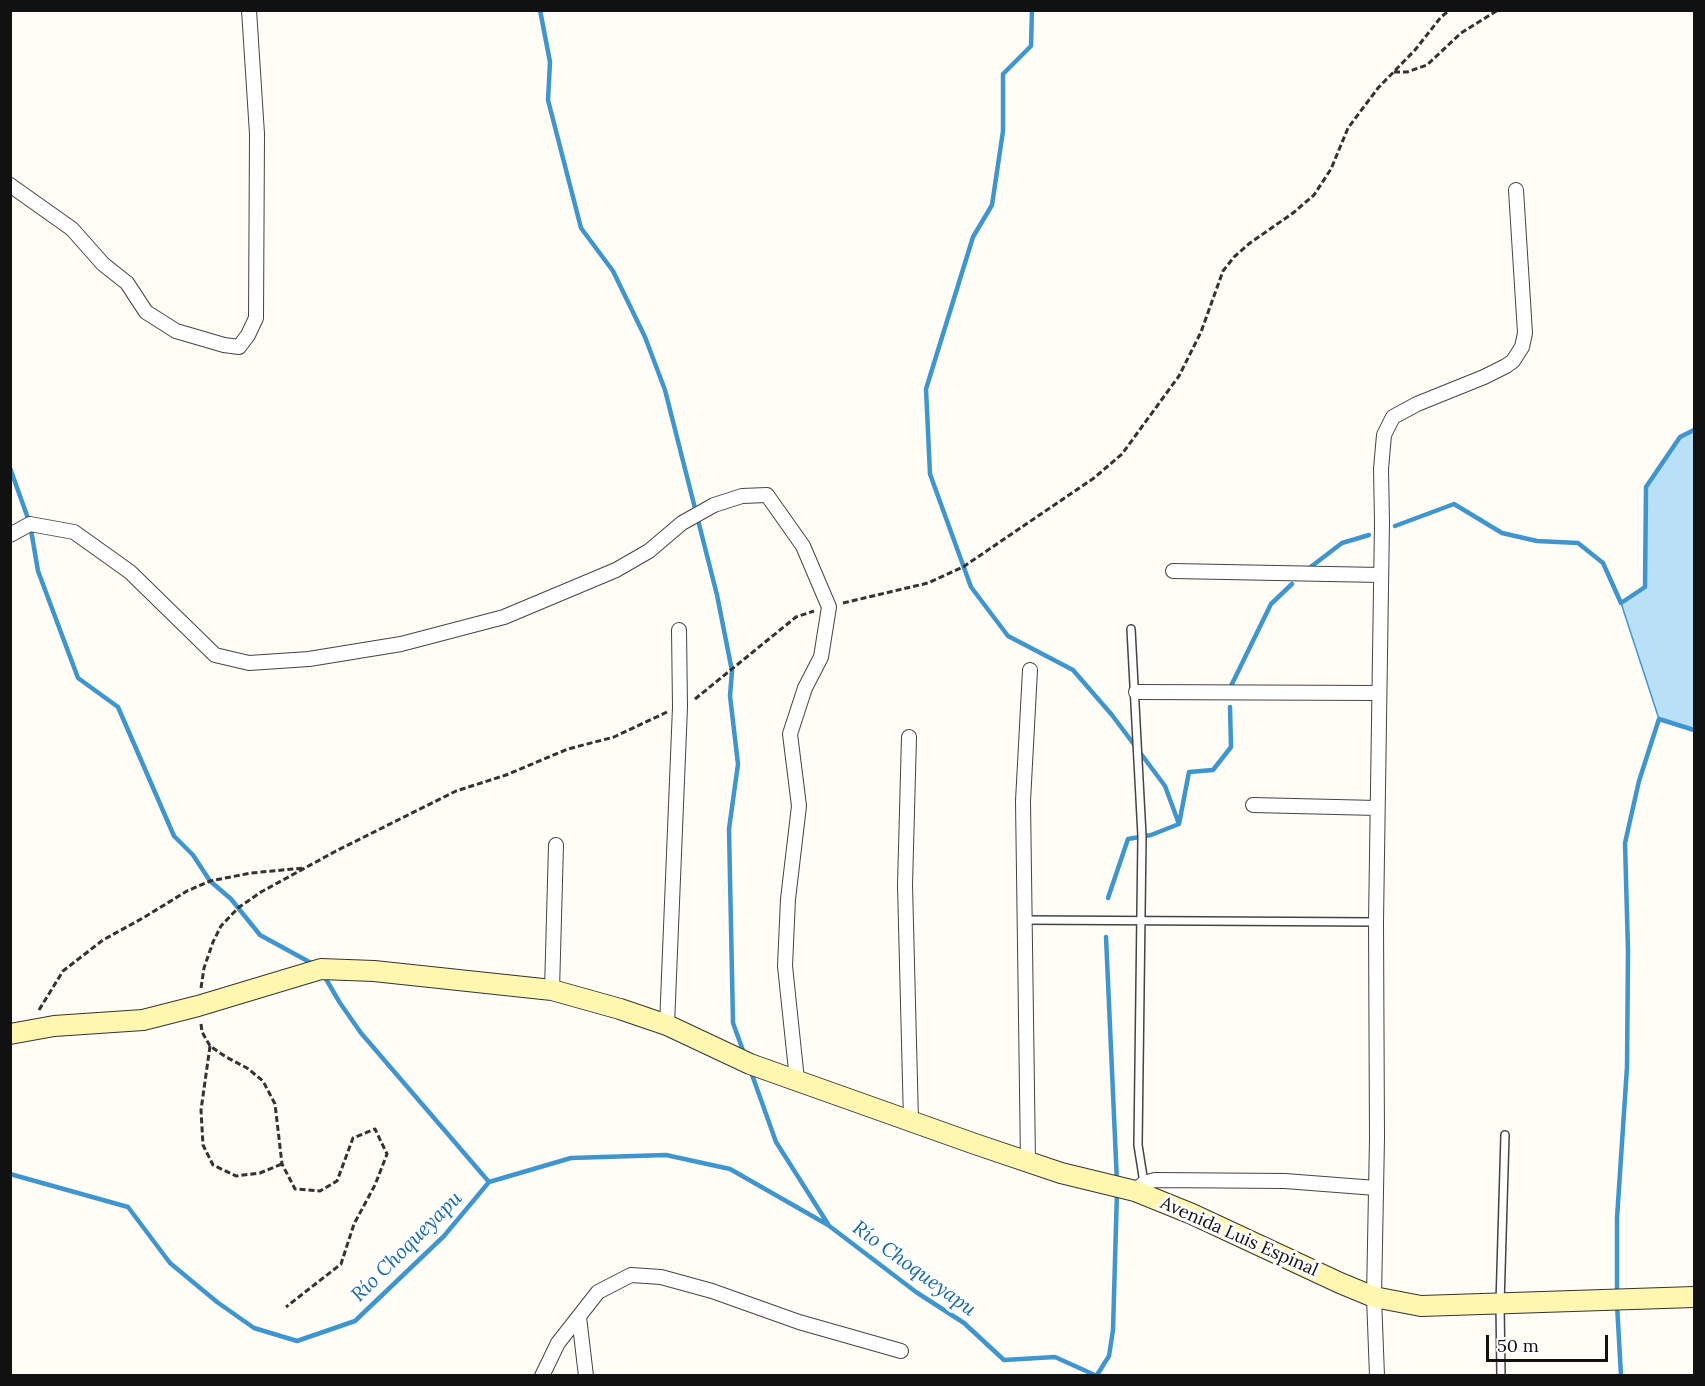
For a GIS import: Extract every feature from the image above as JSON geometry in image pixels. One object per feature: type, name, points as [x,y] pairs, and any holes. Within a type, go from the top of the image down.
[{"type":"street","points":[[10,185],[72,229],[103,264],[127,283],[146,312],[176,331],[224,345],[239,346],[248,335],[256,318],[257,134],[249,10]]},
{"type":"street","points":[[1377,1376],[1374,1297],[1376,922],[1381,469],[1384,435],[1393,417],[1417,404],[1506,366],[1513,361],[1522,347],[1525,333],[1516,190]]},
{"type":"street","points":[[10,535],[30,524],[74,532],[130,572],[215,655],[249,663],[309,659],[401,644],[504,617],[616,570],[650,551],[682,523],[714,505],[742,496],[767,495],[803,546],[829,607],[821,657],[806,688],[790,734],[799,806],[788,899],[785,966],[797,1080]]},
{"type":"street","points":[[1173,572],[1381,575]]},
{"type":"street","points":[[667,1025],[680,707],[679,630]]},
{"type":"street","points":[[1028,1162],[1023,801],[1030,670]]},
{"type":"street","points":[[1136,692],[1378,693]]},
{"type":"street","points":[[909,737],[905,885],[911,1121]]},
{"type":"street","points":[[1253,805],[1377,808]]},
{"type":"street","points":[[552,990],[556,845]]},
{"type":"street","name":"Avenida Luis Espinal","points":[[17,1033],[54,1026],[143,1020],[321,969],[374,970],[552,990],[667,1025],[750,1064],[1028,1162],[1061,1173],[1139,1187],[1192,1214],[1374,1297],[1421,1306],[1695,1297]]},
{"type":"street","points":[[1139,1187],[1155,1180],[1285,1181],[1376,1188]]},
{"type":"street","points":[[542,1376],[558,1343],[598,1292],[631,1275],[661,1277],[712,1291],[799,1322],[901,1351]]},
{"type":"street","points":[[579,1317],[586,1376]]},
{"type":"lane","points":[[1131,629],[1142,837],[1139,1187]]},
{"type":"lane","points":[[1025,920],[1376,922]]},
{"type":"lane","points":[[1501,1376],[1500,1304],[1505,1135]]},
{"type":"path","points":[[286,1307],[341,1264],[354,1224],[375,1185],[387,1154],[375,1129],[353,1138],[337,1181],[320,1191],[295,1189],[282,1164],[275,1104],[263,1081],[247,1068],[226,1058],[210,1046],[202,1032],[198,1006],[204,968],[221,926],[238,908],[261,892],[456,791],[506,775],[568,749],[614,737],[653,717],[689,704],[796,617],[928,583],[963,567],[1094,478],[1122,454],[1179,376],[1201,332],[1222,271],[1250,243],[1314,195],[1331,169],[1348,129],[1378,88],[1450,10]]},
{"type":"path","points":[[1393,72],[1407,72],[1427,65],[1461,33],[1498,10]]},
{"type":"path","points":[[17,1033],[48,998],[63,971],[103,940],[186,891],[210,881],[251,873],[306,868]]},
{"type":"path","points":[[210,1046],[201,1110],[203,1145],[213,1165],[236,1176],[260,1173],[282,1164]]},
{"type":"water","points":[[1694,430],[1694,730],[1659,719],[1621,603],[1645,587],[1646,487],[1680,437]]},
{"type":"waterway","points":[[540,10],[550,62],[548,100],[581,228],[613,271],[645,337],[665,390],[717,595],[732,671],[730,696],[738,764],[729,829],[733,1023],[745,1056]]},
{"type":"waterway","points":[[1032,10],[1031,46],[1003,74],[1003,131],[992,205],[973,237],[926,389],[930,474],[971,587],[1008,636],[1073,670],[1112,715],[1165,786],[1179,824]]},
{"type":"waterway","points":[[1395,526],[1454,504],[1502,533],[1537,541],[1578,543],[1603,563],[1621,603],[1645,587],[1646,487],[1680,437],[1694,430]]},
{"type":"waterway","points":[[10,468],[30,524],[38,571],[78,678],[118,707],[174,836],[193,855],[210,881],[231,899],[260,935],[313,964]]},
{"type":"waterway","points":[[1308,569],[1342,543],[1369,535]]},
{"type":"waterway","points":[[1230,688],[1271,604],[1292,584]]},
{"type":"waterway","points":[[1108,898],[1128,839],[1151,835],[1179,824],[1189,772],[1213,770],[1231,747],[1230,707]]},
{"type":"waterway","points":[[1617,1296],[1617,1218],[1627,1067],[1628,951],[1625,843],[1639,781],[1659,719],[1694,730]]},
{"type":"waterway","points":[[1106,937],[1117,1183]]},
{"type":"waterway","points":[[323,974],[361,1033],[489,1182]]},
{"type":"waterway","points":[[750,1069],[776,1142],[828,1224]]},
{"type":"waterway","name":"Río Choqueyapu","points":[[10,1174],[128,1207],[170,1263],[217,1302],[254,1328],[297,1341],[355,1321],[444,1236],[489,1182],[571,1158],[666,1155],[730,1169],[828,1225],[916,1292],[964,1323],[1004,1360],[1055,1357],[1097,1376]]},
{"type":"waterway","points":[[1097,1375],[1109,1356],[1113,1330],[1117,1191]]},
{"type":"waterway","points":[[1617,1304],[1621,1376]]}]
